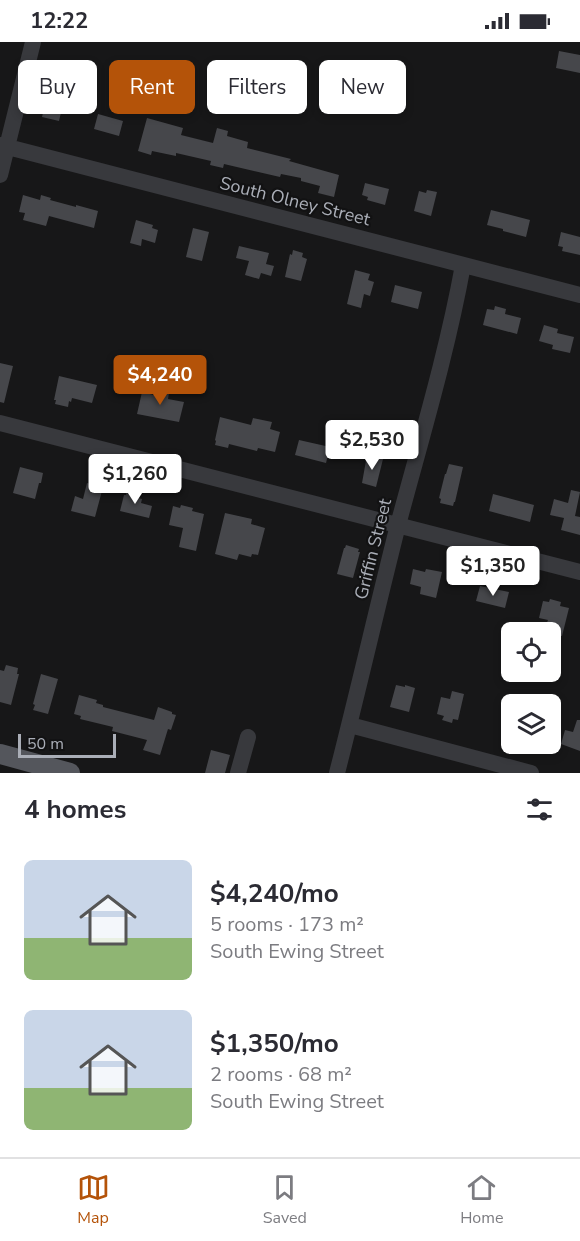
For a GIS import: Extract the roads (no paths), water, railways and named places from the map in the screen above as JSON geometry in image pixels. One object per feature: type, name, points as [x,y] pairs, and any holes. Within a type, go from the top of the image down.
[{"type":"main road","points":[[0,754],[70,773]]},
{"type":"street","points":[[0,175],[4,146],[33,42]]},
{"type":"street","name":"South Olney Street","points":[[4,146],[580,295]]},
{"type":"street","name":"Griffin Street","points":[[337,773],[457,298],[463,265]]},
{"type":"street","points":[[0,423],[580,572]]},
{"type":"street","points":[[350,725],[531,773]]},
{"type":"street","points":[[238,773],[248,737]]}]
